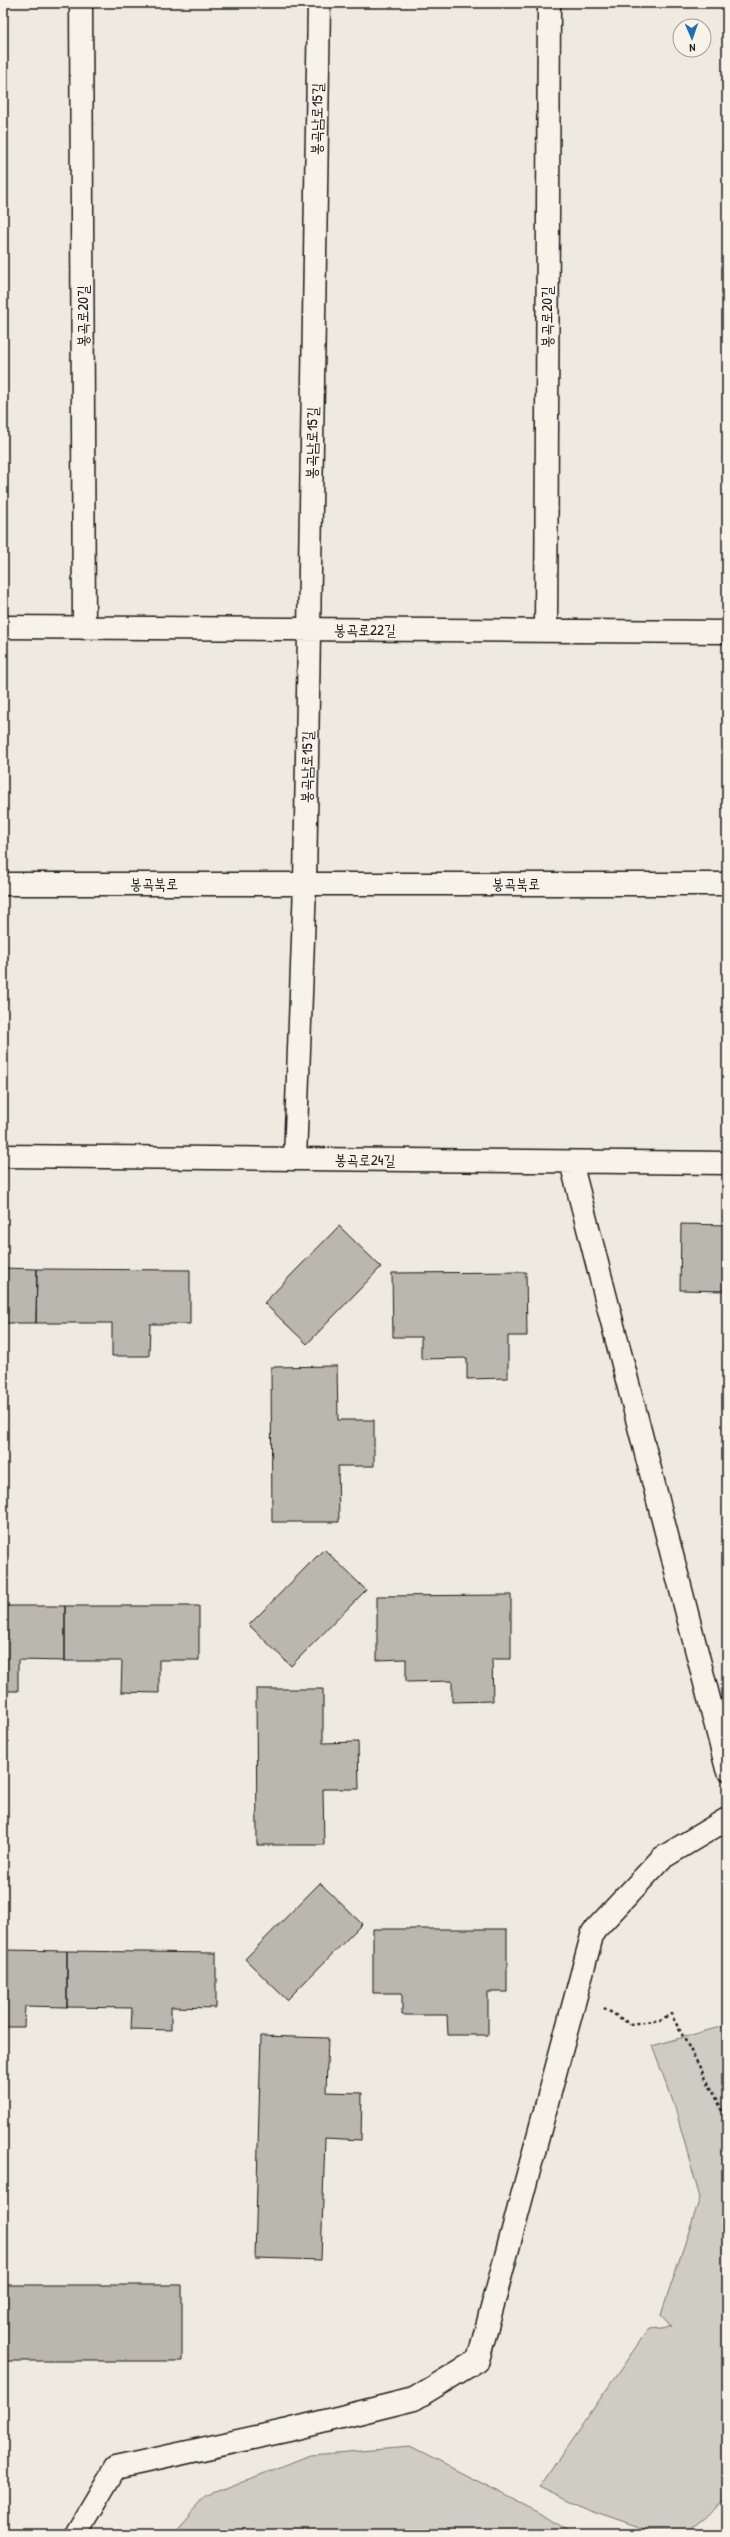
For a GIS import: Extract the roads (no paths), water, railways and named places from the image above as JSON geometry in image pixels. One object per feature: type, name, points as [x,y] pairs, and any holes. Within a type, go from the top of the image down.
[{"type":"street","name":"봉곡로20길","points":[[81,3],[84,628]]},
{"type":"street","name":"봉곡남로15길","points":[[305,884],[319,3]]},
{"type":"street","name":"봉곡로20길","points":[[546,631],[549,3]]},
{"type":"street","name":"봉곡로22길","points":[[3,628],[727,632]]},
{"type":"street","name":"봉곡북로","points":[[3,884],[727,884]]},
{"type":"street","points":[[295,1159],[305,884]]},
{"type":"street","name":"봉곡로24길","points":[[3,1156],[727,1163]]},
{"type":"street","points":[[571,1162],[727,1769]]},
{"type":"street","points":[[76,2534],[115,2468],[289,2430],[414,2399],[478,2360],[593,1932],[662,1858],[727,1819]]}]
